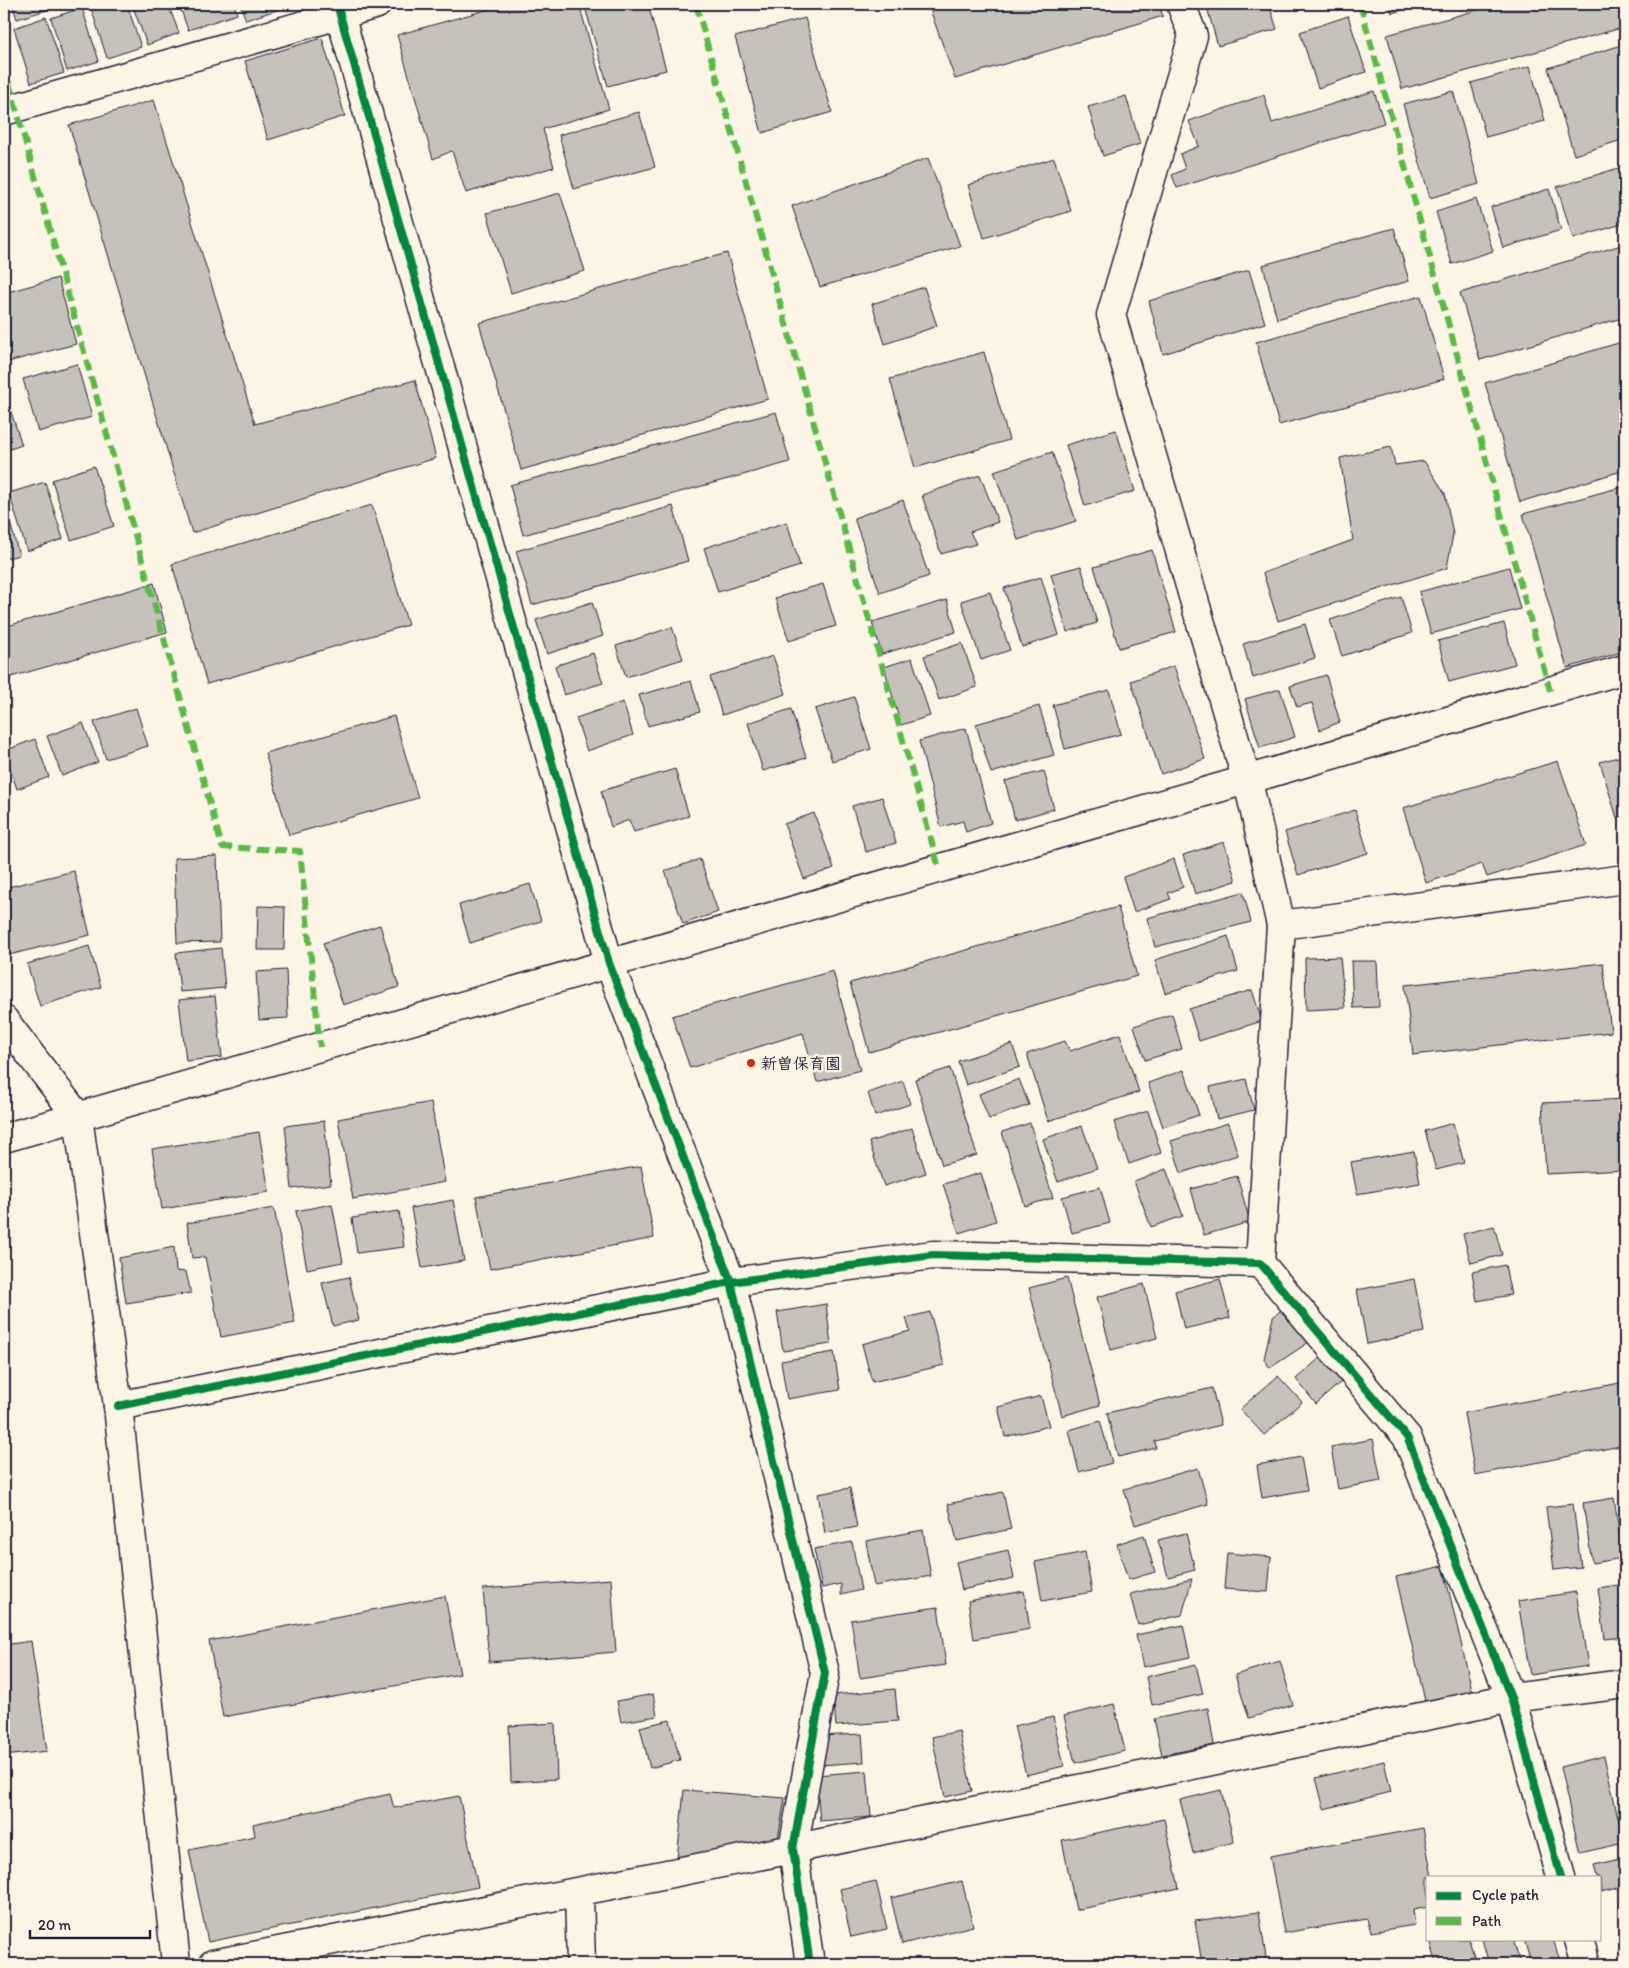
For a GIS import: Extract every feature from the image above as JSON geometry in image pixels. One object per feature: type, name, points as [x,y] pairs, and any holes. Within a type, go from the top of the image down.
[{"type":"street","points":[[4,111],[338,9],[377,4]]},
{"type":"street","points":[[1180,4],[1193,36],[1111,315],[1246,780],[1281,925],[1260,1263],[1407,1437],[1511,1698],[1561,1876]]},
{"type":"street","points":[[338,9],[609,963],[731,1282],[825,1673],[793,1849],[810,1964]]},
{"type":"street","points":[[4,1138],[1625,669]]},
{"type":"street","points":[[1281,925],[1625,879]]},
{"type":"street","points":[[4,1020],[78,1117],[118,1406],[176,1964]]},
{"type":"street","points":[[118,1406],[731,1282],[932,1256],[1260,1263]]},
{"type":"street","points":[[213,1964],[793,1849],[1511,1698],[1625,1684]]},
{"type":"street","points":[[578,1893],[581,1964]]},
{"type":"street","points":[[1579,1940],[1586,1964]]},
{"type":"building","points":[[12,4],[67,4],[17,19]]},
{"type":"building","points":[[102,4],[127,4],[141,47],[107,58],[91,8]]},
{"type":"building","points":[[132,4],[168,4],[179,33],[147,45]]},
{"type":"building","points":[[179,4],[234,4],[237,14],[188,30]]},
{"type":"building","points":[[240,4],[295,4],[246,20]]},
{"type":"building","points":[[507,4],[579,4],[609,109],[543,129],[554,167],[466,193],[452,151],[433,159],[397,35]]},
{"type":"building","points":[[584,4],[648,4],[666,70],[608,86]]},
{"type":"building","points":[[928,4],[1158,4],[1163,16],[955,79]]},
{"type":"building","points":[[1206,4],[1269,4],[1277,29],[1218,46]]},
{"type":"building","points":[[1390,4],[1422,4],[1392,13]]},
{"type":"building","points":[[1499,4],[1625,4],[1625,27],[1402,89],[1387,35]]},
{"type":"building","points":[[82,8],[99,61],[67,71],[51,18]]},
{"type":"building","points":[[1348,16],[1366,72],[1318,88],[1300,32]]},
{"type":"building","points":[[46,17],[64,73],[31,83],[14,28]]},
{"type":"building","points":[[805,18],[832,112],[762,133],[735,37]]},
{"type":"building","points":[[322,38],[345,116],[268,140],[245,61]]},
{"type":"building","points":[[1625,44],[1625,139],[1574,155],[1548,68]]},
{"type":"building","points":[[1530,66],[1545,121],[1486,137],[1471,83]]},
{"type":"building","points":[[1374,91],[1384,123],[1177,188],[1172,175],[1185,169],[1180,154],[1199,146],[1189,121],[1264,95],[1272,123]]},
{"type":"building","points":[[1453,91],[1479,184],[1430,198],[1403,104]]},
{"type":"building","points":[[1126,96],[1140,144],[1103,156],[1088,107]]},
{"type":"building","points":[[154,100],[255,424],[415,380],[436,458],[192,533],[69,125]]},
{"type":"building","points":[[639,112],[655,167],[574,189],[559,135]]},
{"type":"building","points":[[928,158],[960,246],[820,287],[792,206]]},
{"type":"building","points":[[1054,158],[1071,211],[984,238],[968,185]]},
{"type":"building","points":[[1625,166],[1625,223],[1573,239],[1557,187]]},
{"type":"building","points":[[1549,189],[1561,230],[1503,248],[1491,207]]},
{"type":"building","points":[[560,193],[585,271],[511,293],[487,213]]},
{"type":"building","points":[[1476,199],[1493,251],[1452,264],[1436,212]]},
{"type":"building","points":[[1394,228],[1409,281],[1277,319],[1263,265]]},
{"type":"building","points":[[1625,244],[1625,317],[1480,360],[1460,293]]},
{"type":"building","points":[[727,253],[768,399],[521,470],[479,323]]},
{"type":"building","points":[[1249,270],[1265,323],[1163,354],[1149,301]]},
{"type":"building","points":[[58,278],[76,344],[4,363],[4,293]]},
{"type":"building","points":[[924,287],[937,326],[885,344],[872,304]]},
{"type":"building","points":[[1421,296],[1444,379],[1279,425],[1256,342]]},
{"type":"building","points":[[1625,341],[1625,470],[1520,502],[1485,383]]},
{"type":"building","points":[[984,352],[1009,440],[915,468],[890,379]]},
{"type":"building","points":[[77,364],[92,417],[38,432],[23,379]]},
{"type":"building","points":[[4,391],[22,445],[4,451]]},
{"type":"building","points":[[776,412],[790,462],[523,535],[510,485]]},
{"type":"building","points":[[1116,430],[1135,491],[1085,506],[1066,445]]},
{"type":"building","points":[[1391,447],[1395,465],[1424,461],[1445,493],[1453,534],[1447,568],[1278,621],[1263,573],[1353,540],[1340,458]]},
{"type":"building","points":[[1052,452],[1076,521],[1018,540],[994,471]]},
{"type":"building","points":[[94,466],[114,526],[71,540],[52,480]]},
{"type":"building","points":[[980,475],[998,522],[970,532],[976,544],[941,554],[922,495]]},
{"type":"building","points":[[45,482],[63,539],[27,551],[9,493]]},
{"type":"building","points":[[1625,486],[1625,651],[1567,668],[1523,514]]},
{"type":"building","points":[[903,500],[929,576],[880,593],[854,518]]},
{"type":"building","points":[[4,501],[19,555],[4,559]]},
{"type":"building","points":[[372,505],[408,625],[207,684],[172,564]]},
{"type":"building","points":[[673,506],[688,561],[532,605],[516,551]]},
{"type":"building","points":[[787,522],[800,566],[718,592],[704,548]]},
{"type":"building","points":[[1152,550],[1176,632],[1119,648],[1094,567]]},
{"type":"building","points":[[1081,566],[1097,623],[1067,632],[1051,574]]},
{"type":"building","points":[[1509,567],[1520,609],[1431,634],[1419,592]]},
{"type":"building","points":[[1041,577],[1059,635],[1022,647],[1004,588]]},
{"type":"building","points":[[154,583],[167,632],[4,679],[4,627]]},
{"type":"building","points":[[823,584],[836,626],[789,641],[775,598]]},
{"type":"building","points":[[990,592],[1010,650],[981,660],[961,601]]},
{"type":"building","points":[[1401,597],[1412,633],[1342,656],[1330,620]]},
{"type":"building","points":[[947,600],[956,632],[882,654],[872,622]]},
{"type":"building","points":[[592,602],[603,636],[547,654],[536,620]]},
{"type":"building","points":[[1504,623],[1515,664],[1449,682],[1438,641]]},
{"type":"building","points":[[1305,624],[1315,658],[1253,678],[1243,644]]},
{"type":"building","points":[[672,627],[683,659],[626,677],[616,646]]},
{"type":"building","points":[[962,643],[977,687],[939,700],[924,656]]},
{"type":"building","points":[[593,653],[603,683],[564,695],[555,666]]},
{"type":"building","points":[[773,656],[786,694],[722,715],[710,677]]},
{"type":"building","points":[[912,658],[930,716],[901,725],[884,667]]},
{"type":"building","points":[[1174,666],[1205,759],[1161,774],[1131,681]]},
{"type":"building","points":[[1326,675],[1340,722],[1320,730],[1312,703],[1297,707],[1290,686]]},
{"type":"building","points":[[691,681],[700,712],[648,726],[639,695]]},
{"type":"building","points":[[1280,689],[1295,737],[1260,748],[1245,699]]},
{"type":"building","points":[[1109,690],[1121,734],[1065,749],[1053,705]]},
{"type":"building","points":[[854,697],[871,749],[832,761],[815,709]]},
{"type":"building","points":[[623,702],[633,735],[587,751],[576,718]]},
{"type":"building","points":[[1039,706],[1054,755],[991,773],[976,724]]},
{"type":"building","points":[[136,708],[148,746],[106,759],[94,722]]},
{"type":"building","points":[[791,709],[806,758],[763,771],[748,723]]},
{"type":"building","points":[[394,716],[418,798],[289,835],[265,753]]},
{"type":"building","points":[[83,723],[98,762],[62,776],[47,736]]},
{"type":"building","points":[[966,728],[991,823],[966,832],[963,821],[941,827],[919,741]]},
{"type":"building","points":[[35,739],[49,777],[17,789],[4,751]]},
{"type":"building","points":[[1625,755],[1625,815],[1617,818],[1600,762]]},
{"type":"building","points":[[1558,761],[1586,845],[1487,877],[1482,864],[1426,883],[1403,808]]},
{"type":"building","points":[[675,769],[689,816],[634,832],[629,820],[611,827],[601,791]]},
{"type":"building","points":[[1044,771],[1054,809],[1015,820],[1005,781]]},
{"type":"building","points":[[882,797],[896,843],[866,852],[852,806]]},
{"type":"building","points":[[1355,810],[1368,853],[1298,875],[1285,832]]},
{"type":"building","points":[[814,813],[834,868],[804,879],[784,824]]},
{"type":"building","points":[[1224,842],[1236,881],[1195,894],[1183,855]]},
{"type":"building","points":[[217,856],[220,942],[177,943],[174,858]]},
{"type":"building","points":[[700,859],[718,912],[683,924],[665,871]]},
{"type":"building","points":[[1174,859],[1183,887],[1168,893],[1171,899],[1134,912],[1123,877]]},
{"type":"building","points":[[74,871],[90,935],[5,956],[4,888]]},
{"type":"building","points":[[530,884],[541,921],[470,943],[459,905]]},
{"type":"building","points":[[1243,892],[1251,922],[1155,947],[1147,918]]},
{"type":"building","points":[[258,906],[285,907],[284,950],[257,950]]},
{"type":"building","points":[[1118,907],[1137,976],[869,1052],[850,983]]},
{"type":"building","points":[[380,925],[399,987],[343,1005],[323,943]]},
{"type":"building","points":[[1228,936],[1238,971],[1165,993],[1155,960]]},
{"type":"building","points":[[89,946],[101,987],[40,1006],[27,964]]},
{"type":"building","points":[[221,948],[225,988],[180,992],[176,953]]},
{"type":"building","points":[[1340,957],[1345,1008],[1306,1010],[1305,958]]},
{"type":"building","points":[[1351,961],[1377,961],[1379,1007],[1353,1008]]},
{"type":"building","points":[[1603,963],[1611,1032],[1413,1055],[1405,985]]},
{"type":"building","points":[[286,970],[288,1018],[259,1020],[256,972]]},
{"type":"building","points":[[833,971],[860,1070],[817,1082],[803,1033],[690,1068],[672,1016]]},
{"type":"building","points":[[1252,990],[1262,1021],[1199,1041],[1189,1009]]},
{"type":"building","points":[[215,996],[222,1057],[186,1061],[179,1000]]},
{"type":"building","points":[[1172,1014],[1182,1049],[1145,1060],[1134,1026]]},
{"type":"building","points":[[1120,1034],[1139,1092],[1048,1121],[1027,1054],[1065,1041],[1070,1051]]},
{"type":"building","points":[[1012,1044],[1020,1067],[966,1085],[958,1061]]},
{"type":"building","points":[[950,1068],[977,1155],[942,1165],[915,1079]]},
{"type":"building","points":[[1184,1070],[1199,1115],[1163,1127],[1148,1083]]},
{"type":"building","points":[[1019,1079],[1029,1105],[989,1119],[979,1094]]},
{"type":"building","points":[[1246,1079],[1254,1110],[1217,1119],[1210,1087]]},
{"type":"building","points":[[903,1081],[910,1104],[875,1116],[868,1093]]},
{"type":"building","points":[[1625,1099],[1625,1170],[1546,1174],[1542,1103]]},
{"type":"building","points":[[431,1102],[445,1182],[353,1199],[338,1119]]},
{"type":"building","points":[[1148,1111],[1161,1153],[1129,1164],[1114,1122]]},
{"type":"building","points":[[324,1121],[331,1184],[292,1189],[285,1126]]},
{"type":"building","points":[[1030,1123],[1053,1198],[1025,1206],[1002,1132]]},
{"type":"building","points":[[1228,1123],[1238,1155],[1181,1173],[1171,1141]]},
{"type":"building","points":[[1453,1123],[1464,1163],[1436,1170],[1425,1131]]},
{"type":"building","points":[[1082,1126],[1097,1168],[1058,1182],[1043,1139]]},
{"type":"building","points":[[912,1128],[926,1173],[884,1186],[869,1142]]},
{"type":"building","points":[[259,1132],[269,1192],[162,1209],[152,1149]]},
{"type":"building","points":[[1414,1151],[1420,1183],[1357,1194],[1351,1162]]},
{"type":"building","points":[[641,1166],[654,1238],[490,1269],[476,1197]]},
{"type":"building","points":[[1166,1169],[1183,1216],[1151,1227],[1134,1181]]},
{"type":"building","points":[[981,1173],[996,1221],[959,1233],[943,1184]]},
{"type":"building","points":[[1237,1176],[1250,1222],[1204,1235],[1191,1189]]},
{"type":"building","points":[[1100,1187],[1110,1223],[1072,1233],[1062,1197]]},
{"type":"building","points":[[453,1200],[464,1261],[422,1268],[411,1208]]},
{"type":"building","points":[[332,1204],[343,1262],[307,1269],[296,1211]]},
{"type":"building","points":[[274,1208],[295,1323],[221,1337],[205,1257],[192,1258],[187,1223]]},
{"type":"building","points":[[399,1211],[404,1247],[357,1253],[352,1218]]},
{"type":"building","points":[[1494,1226],[1502,1255],[1471,1263],[1463,1234]]},
{"type":"building","points":[[174,1247],[176,1271],[186,1272],[191,1293],[126,1303],[119,1258]]},
{"type":"building","points":[[1505,1265],[1511,1295],[1477,1301],[1472,1272]]},
{"type":"building","points":[[349,1277],[359,1320],[333,1326],[322,1283]]},
{"type":"building","points":[[1067,1278],[1100,1405],[1062,1416],[1029,1288]]},
{"type":"building","points":[[1220,1279],[1230,1318],[1184,1329],[1175,1291]]},
{"type":"building","points":[[1414,1279],[1424,1332],[1367,1344],[1357,1290]]},
{"type":"building","points":[[1144,1284],[1157,1338],[1111,1350],[1097,1297]]},
{"type":"building","points":[[826,1304],[831,1344],[783,1351],[777,1312]]},
{"type":"building","points":[[1281,1310],[1309,1342],[1270,1368],[1264,1359],[1273,1317]]},
{"type":"building","points":[[930,1312],[944,1365],[872,1382],[862,1344],[910,1331],[906,1318]]},
{"type":"building","points":[[834,1352],[840,1390],[787,1399],[781,1361]]},
{"type":"building","points":[[1321,1357],[1342,1381],[1316,1404],[1296,1379]]},
{"type":"building","points":[[1278,1376],[1302,1402],[1264,1435],[1240,1409]]},
{"type":"building","points":[[1625,1382],[1625,1445],[1475,1475],[1464,1413]]},
{"type":"building","points":[[1212,1388],[1221,1425],[1155,1441],[1156,1448],[1118,1457],[1107,1413]]},
{"type":"building","points":[[1041,1396],[1049,1426],[1005,1437],[998,1407]]},
{"type":"building","points":[[1100,1421],[1112,1463],[1079,1472],[1069,1430]]},
{"type":"building","points":[[1373,1439],[1381,1481],[1338,1489],[1331,1447]]},
{"type":"building","points":[[1301,1457],[1307,1490],[1262,1498],[1257,1465]]},
{"type":"building","points":[[1198,1468],[1208,1504],[1135,1525],[1124,1489]]},
{"type":"building","points":[[850,1488],[857,1527],[825,1533],[818,1494]]},
{"type":"building","points":[[1003,1492],[1011,1529],[957,1541],[948,1504]]},
{"type":"building","points":[[1614,1498],[1623,1558],[1592,1563],[1583,1503]]},
{"type":"building","points":[[1573,1504],[1581,1567],[1554,1570],[1546,1507]]},
{"type":"building","points":[[923,1530],[931,1576],[874,1586],[866,1541]]},
{"type":"building","points":[[1186,1533],[1195,1570],[1168,1577],[1158,1540]]},
{"type":"building","points":[[1144,1535],[1155,1572],[1128,1580],[1117,1544]]},
{"type":"building","points":[[852,1542],[861,1590],[841,1595],[841,1584],[822,1588],[814,1549]]},
{"type":"building","points":[[1008,1550],[1014,1578],[962,1590],[956,1562]]},
{"type":"building","points":[[1085,1552],[1092,1592],[1042,1601],[1035,1562]]},
{"type":"building","points":[[1227,1553],[1271,1557],[1268,1592],[1224,1589]]},
{"type":"building","points":[[1443,1566],[1473,1694],[1426,1705],[1396,1577]]},
{"type":"building","points":[[611,1579],[616,1652],[489,1662],[483,1589]]},
{"type":"building","points":[[1192,1579],[1182,1615],[1138,1625],[1130,1594]]},
{"type":"building","points":[[1625,1584],[1625,1637],[1605,1639],[1598,1588]]},
{"type":"building","points":[[1024,1591],[1030,1629],[974,1639],[968,1601]]},
{"type":"building","points":[[1576,1592],[1588,1666],[1530,1675],[1518,1601]]},
{"type":"building","points":[[445,1596],[460,1674],[223,1717],[209,1641]]},
{"type":"building","points":[[938,1607],[946,1665],[860,1678],[851,1620]]},
{"type":"building","points":[[1183,1625],[1190,1657],[1143,1667],[1136,1635]]},
{"type":"building","points":[[31,1641],[47,1751],[4,1756],[4,1645]]},
{"type":"building","points":[[1280,1661],[1293,1705],[1249,1718],[1235,1675]]},
{"type":"building","points":[[1196,1665],[1203,1694],[1152,1705],[1146,1677]]},
{"type":"building","points":[[895,1689],[898,1721],[836,1726],[833,1695]]},
{"type":"building","points":[[653,1694],[657,1716],[621,1722],[617,1701]]},
{"type":"building","points":[[1114,1704],[1125,1751],[1075,1763],[1064,1716]]},
{"type":"building","points":[[1208,1708],[1214,1745],[1162,1755],[1154,1719]]},
{"type":"building","points":[[1053,1717],[1064,1766],[1026,1775],[1014,1726]]},
{"type":"building","points":[[670,1720],[680,1760],[650,1768],[640,1727]]},
{"type":"building","points":[[555,1723],[557,1779],[511,1782],[509,1726]]},
{"type":"building","points":[[959,1731],[972,1791],[945,1797],[932,1737]]},
{"type":"building","points":[[862,1734],[864,1762],[820,1765],[818,1736]]},
{"type":"building","points":[[1604,1756],[1624,1843],[1580,1853],[1560,1767]]},
{"type":"building","points":[[1384,1761],[1391,1792],[1324,1809],[1316,1778]]},
{"type":"building","points":[[867,1771],[871,1817],[820,1821],[816,1775]]},
{"type":"building","points":[[684,1790],[785,1798],[778,1839],[677,1859]]},
{"type":"building","points":[[1221,1790],[1234,1842],[1193,1853],[1180,1800]]},
{"type":"building","points":[[390,1794],[394,1808],[459,1796],[478,1887],[208,1942],[189,1850],[255,1836],[253,1824]]},
{"type":"building","points":[[1164,1819],[1179,1888],[1076,1910],[1062,1840]]},
{"type":"building","points":[[1423,1828],[1432,1876],[1426,1876],[1426,1907],[1413,1910],[1415,1925],[1371,1932],[1367,1919],[1284,1933],[1270,1856]]},
{"type":"building","points":[[1625,1858],[1625,1886],[1602,1892],[1602,1876],[1597,1876],[1594,1865]]},
{"type":"building","points":[[876,1881],[887,1929],[851,1937],[840,1889]]},
{"type":"building","points":[[962,1881],[973,1926],[902,1944],[891,1898]]},
{"type":"building","points":[[1259,1912],[1267,1964],[1202,1964],[1195,1921]]},
{"type":"building","points":[[1469,1940],[1476,1964],[1437,1964],[1430,1941]]},
{"type":"building","points":[[1482,1940],[1513,1940],[1520,1964],[1489,1964]]},
{"type":"building","points":[[1524,1940],[1553,1940],[1561,1964],[1531,1964]]},
{"type":"building","points":[[1625,1957],[1625,1964],[1602,1964]]},
{"type":"marked path","points":[[696,4],[939,868]]},
{"type":"marked path","points":[[1360,4],[1550,691]]},
{"type":"marked path","points":[[4,65],[222,847],[300,851],[320,1047]]},
{"type":"cycle path","points":[[337,4],[609,963],[731,1282],[825,1673],[793,1849],[810,1964]]},
{"type":"cycle path","points":[[118,1406],[731,1282],[933,1255],[1260,1263],[1407,1437],[1511,1698],[1561,1876]]},
{"type":"place","name":"新曽保育園","points":[[751,1063]]}]
